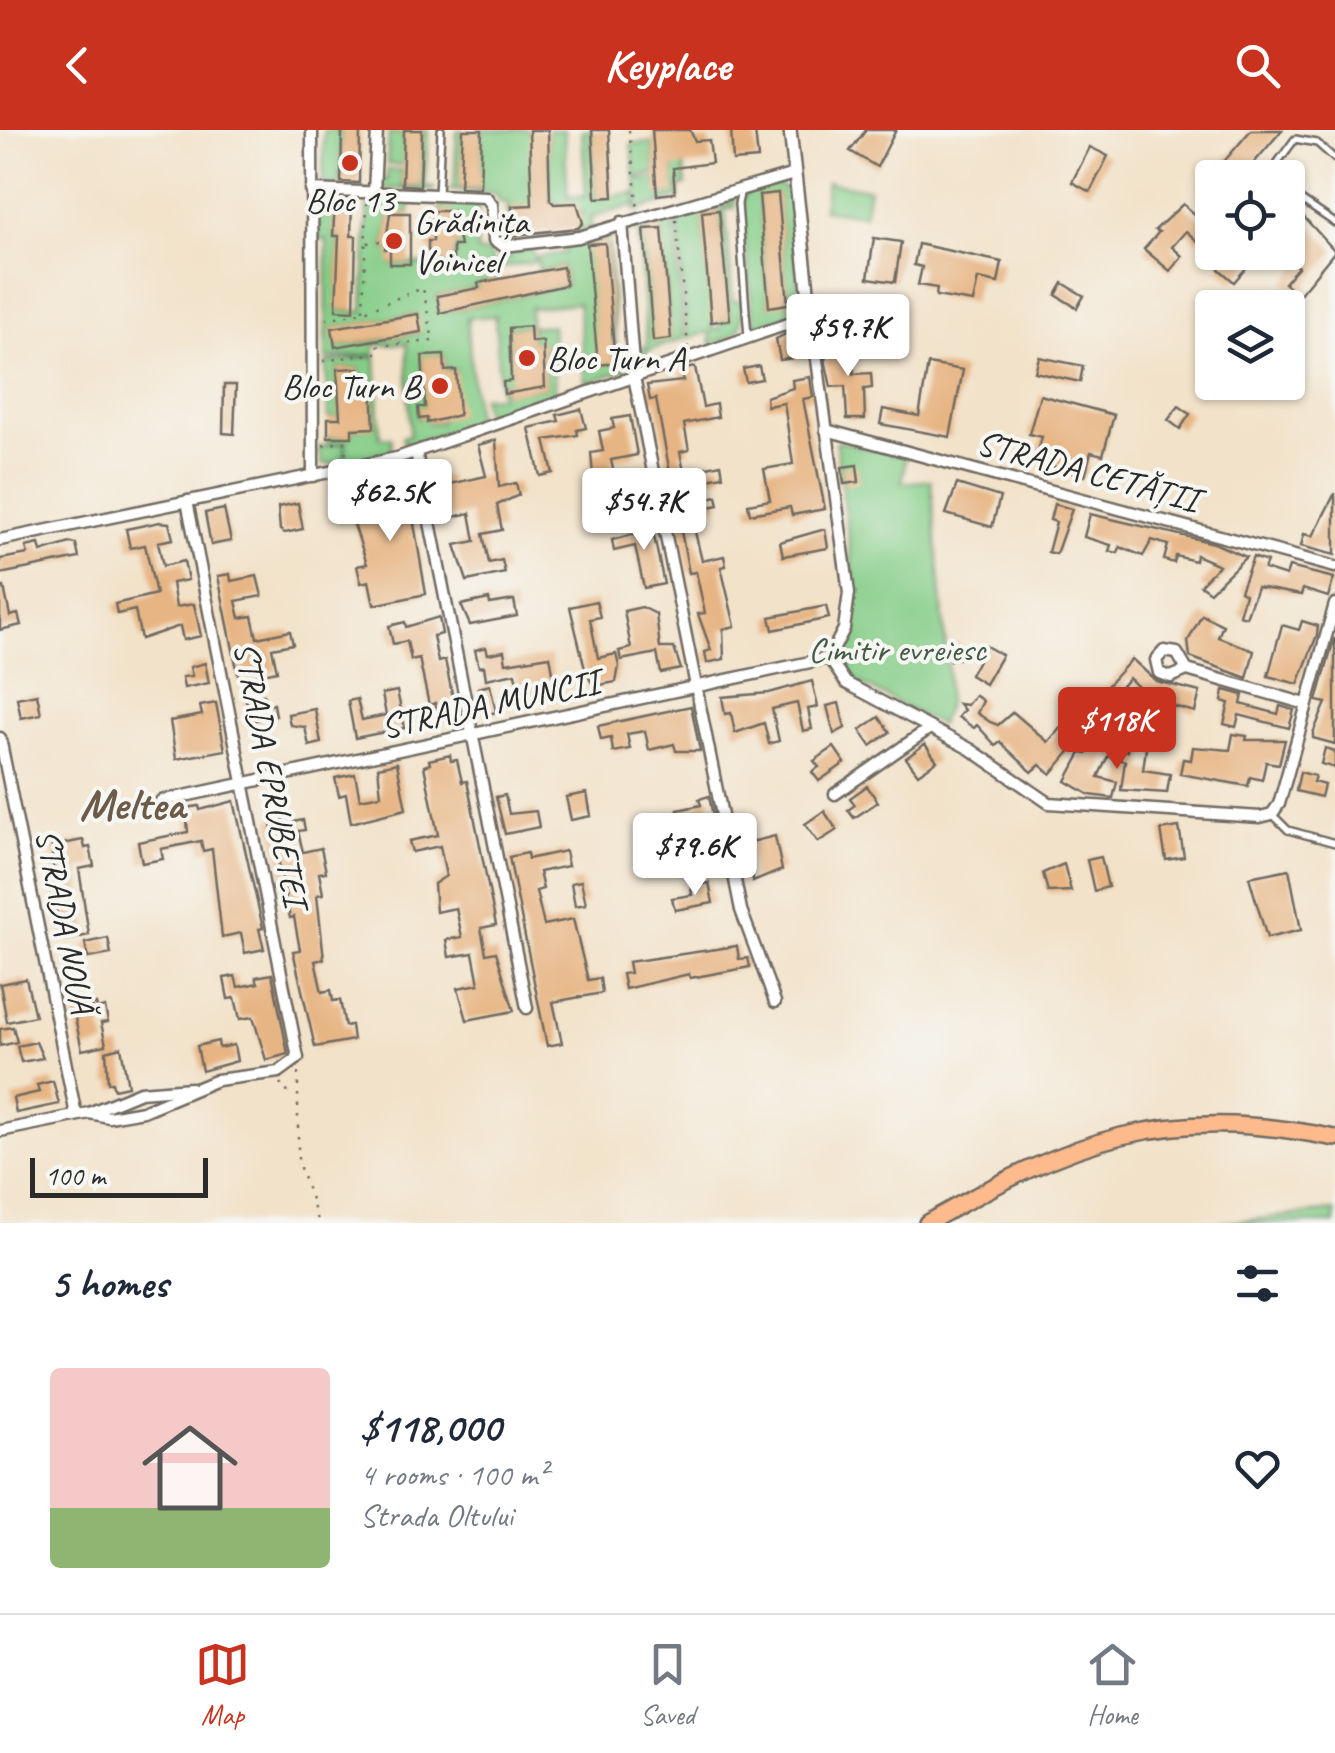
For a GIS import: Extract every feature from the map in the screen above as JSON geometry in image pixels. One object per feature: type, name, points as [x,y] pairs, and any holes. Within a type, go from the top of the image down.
[{"type":"highway","points":[[927,1223],[1044,1163],[1141,1129],[1183,1123],[1240,1124],[1335,1138]]},
{"type":"street","points":[[312,130],[313,476]]},
{"type":"street","points":[[374,192],[377,130]]},
{"type":"street","points":[[790,130],[810,316],[849,602],[844,629],[829,658],[846,683],[987,760],[1050,803],[1260,818],[1272,814],[1279,804],[1335,604]]},
{"type":"street","points":[[311,190],[482,196],[492,205],[494,240],[499,246],[560,241],[794,174]]},
{"type":"street","points":[[622,222],[634,377],[741,910],[775,1002]]},
{"type":"street","points":[[0,540],[416,452],[810,316]]},
{"type":"street","name":"STRADA CETĂȚII","points":[[826,430],[1335,566]]},
{"type":"street","points":[[416,452],[527,1008]]},
{"type":"street","name":"STRADA EPRUBETEI","points":[[187,501],[298,1058]]},
{"type":"street","name":"STRADA MUNCII","points":[[161,801],[829,658]]},
{"type":"street","points":[[1187,670],[1306,704]]},
{"type":"street","points":[[835,794],[930,728]]},
{"type":"street","name":"STRADA NOUĂ","points":[[0,738],[82,1114]]},
{"type":"street","points":[[82,1114],[134,1114],[217,1080],[280,1072],[298,1058]]},
{"type":"street","points":[[0,1131],[82,1114],[140,1092],[192,1088]]},
{"type":"lane","points":[[438,195],[442,130]]},
{"type":"lane","points":[[1279,160],[1295,138],[1317,142],[1335,159]]},
{"type":"lane","points":[[743,187],[738,204],[748,337]]},
{"type":"lane","points":[[1305,203],[1335,223]]},
{"type":"lane","points":[[1272,814],[1277,824],[1288,830],[1335,843]]},
{"type":"path","points":[[629,130],[639,216]]},
{"type":"path","points":[[363,312],[368,200],[374,192]]},
{"type":"path","points":[[675,206],[689,358]]},
{"type":"path","points":[[366,243],[380,242]]},
{"type":"path","points":[[312,360],[376,354],[375,346],[434,342],[424,288],[363,312],[327,319]]},
{"type":"path","points":[[312,447],[345,442],[346,462],[357,460]]},
{"type":"path","points":[[298,1058],[298,1162],[319,1223]]},
{"type":"path","points":[[280,1072],[285,1091],[298,1094]]},
{"type":"green space","points":[[324,130],[342,130],[340,185],[323,185]]},
{"type":"green space","points":[[422,130],[428,130],[425,186],[434,187],[433,191],[380,188],[379,180],[387,180],[387,170],[402,170],[402,186],[420,187]]},
{"type":"green space","points":[[457,130],[463,130],[460,188],[479,189],[482,130],[529,130],[542,205],[512,207],[513,235],[509,236],[507,202],[499,202],[496,193],[446,189],[454,188]]},
{"type":"green space","points":[[548,130],[564,130],[568,197],[586,196],[582,130],[592,130],[596,198],[635,193],[637,213],[633,205],[591,218],[592,228],[578,231],[582,212],[550,200]]},
{"type":"green space","points":[[669,130],[680,130],[686,185],[679,187],[680,197],[639,210],[635,180],[656,179],[658,195],[675,193]]},
{"type":"green space","points":[[389,133],[404,134],[403,165],[387,164]]},
{"type":"green space","points":[[653,142],[655,174],[635,177],[631,144]]},
{"type":"green space","points":[[827,182],[869,189],[864,215],[823,209]]},
{"type":"green space","points":[[777,184],[790,192],[800,307],[795,314],[754,326],[741,202],[749,189]],"holes":[[[778,194],[788,303],[769,306],[759,196]]]},
{"type":"green space","points":[[321,193],[335,198],[333,236],[339,236],[337,310],[363,312],[368,200],[410,201],[410,213],[390,213],[385,248],[390,248],[391,264],[453,264],[460,229],[453,229],[453,212],[440,211],[440,203],[478,204],[477,252],[490,252],[498,279],[479,283],[479,288],[437,296],[441,313],[566,285],[563,267],[539,271],[537,257],[565,253],[566,245],[616,230],[618,235],[588,244],[599,365],[615,362],[608,242],[617,359],[627,359],[625,370],[586,383],[578,303],[530,308],[530,326],[509,328],[511,372],[519,381],[503,382],[504,393],[545,387],[543,342],[531,342],[531,327],[552,325],[555,394],[486,417],[481,397],[500,396],[495,316],[467,318],[476,425],[405,446],[402,437],[410,435],[407,343],[375,345],[375,354],[326,359],[327,240],[318,239]],"holes":[[[417,314],[420,333],[336,347],[333,328]],[[444,355],[445,371],[456,370],[440,422],[428,423],[427,418],[418,418],[418,408],[426,407],[422,357]]]},
{"type":"green space","points":[[727,195],[735,195],[734,208],[725,210],[733,301],[742,301],[742,319],[734,334],[711,344],[710,332],[687,338],[678,217],[729,205]],"holes":[[[719,211],[730,319],[720,321],[720,329],[713,330],[702,213]]]},
{"type":"green space","points":[[643,218],[645,226],[674,219],[683,339],[647,351],[648,362],[643,364],[637,350],[647,347],[638,230],[628,230],[627,224]],"holes":[[[662,229],[671,338],[654,341],[644,230]]]},
{"type":"green space","points":[[533,249],[535,262],[500,268],[500,259],[510,259],[510,251]]},
{"type":"green space","points":[[376,356],[380,438],[391,437],[392,451],[346,462],[346,442],[328,444],[328,437],[351,437],[352,429],[374,427],[372,384],[360,384],[359,368],[337,369],[340,413],[347,418],[328,418],[326,363]]},
{"type":"green space","points":[[344,443],[345,464],[322,464],[319,447]]},
{"type":"green space","name":"Cimitir evreiesc","points":[[836,443],[906,457],[902,483],[931,480],[948,674],[947,704],[940,725],[858,682],[848,668],[845,655],[856,597]]},
{"type":"green space","points":[[1335,1211],[1335,1223],[1220,1223]]},
{"type":"building","name":"Bloc 13","points":[[342,130],[360,130],[359,183],[341,182]]},
{"type":"building","points":[[404,130],[422,130],[420,186],[402,185]]},
{"type":"building","points":[[463,130],[482,130],[480,188],[460,187]]},
{"type":"building","points":[[529,130],[548,130],[550,200],[554,204],[577,203],[583,223],[578,228],[513,235],[512,206],[532,205]]},
{"type":"building","points":[[592,130],[609,130],[613,197],[596,198]]},
{"type":"building","points":[[652,130],[690,130],[695,141],[709,140],[712,163],[673,168],[675,193],[657,195]]},
{"type":"building","points":[[731,130],[755,130],[758,159],[733,161]]},
{"type":"building","points":[[866,130],[896,130],[877,167],[850,151]]},
{"type":"building","points":[[1251,130],[1282,130],[1256,160],[1225,160]]},
{"type":"building","points":[[1090,147],[1108,156],[1090,192],[1072,182]]},
{"type":"building","points":[[778,193],[788,304],[769,307],[759,195]]},
{"type":"building","points":[[335,200],[352,200],[351,236],[356,236],[354,311],[336,310],[339,236],[333,236]]},
{"type":"building","points":[[1183,204],[1195,214],[1195,239],[1186,231],[1172,247],[1182,256],[1170,271],[1144,249],[1159,232],[1155,230]]},
{"type":"building","points":[[719,210],[730,320],[711,322],[702,212]]},
{"type":"building","points":[[433,211],[453,211],[460,246],[453,246],[453,264],[433,264],[433,251],[428,251],[428,241],[433,241]]},
{"type":"building","points":[[390,213],[410,213],[410,264],[390,264],[390,248],[385,249]]},
{"type":"building","points":[[1305,218],[1335,251],[1303,290],[1293,290],[1284,283],[1295,270],[1305,270]]},
{"type":"building","points":[[662,228],[671,339],[653,341],[644,229]]},
{"type":"building","points":[[874,238],[901,242],[895,282],[868,278]]},
{"type":"building","points":[[605,243],[615,363],[598,365],[587,244]]},
{"type":"building","points":[[918,244],[1002,262],[998,283],[978,279],[973,302],[936,296],[937,288],[918,285],[922,267],[914,265]]},
{"type":"building","points":[[563,267],[566,285],[440,313],[437,296],[479,288],[478,283]]},
{"type":"building","points":[[1220,270],[1244,270],[1234,282]]},
{"type":"building","points":[[1063,283],[1084,296],[1077,308],[1056,295]]},
{"type":"building","points":[[834,293],[884,297],[882,321],[832,316]]},
{"type":"building","points":[[418,314],[421,332],[335,347],[332,328]]},
{"type":"building","name":"Bloc Turn A","points":[[530,326],[531,342],[543,341],[545,387],[504,394],[503,382],[511,381],[509,328]]},
{"type":"building","points":[[790,332],[802,333],[807,356],[780,360],[776,339]]},
{"type":"building","points":[[850,343],[854,374],[871,373],[872,388],[864,389],[865,419],[847,419],[845,386],[831,387],[826,364],[824,347]]},
{"type":"building","name":"Bloc Turn B","points":[[444,355],[445,371],[456,370],[459,415],[427,423],[427,418],[419,419],[418,407],[425,407],[422,356]]},
{"type":"building","points":[[1039,357],[1083,366],[1080,382],[1035,372]]},
{"type":"building","points":[[928,364],[963,370],[950,437],[880,424],[883,409],[919,416]]},
{"type":"building","points":[[759,366],[762,379],[746,382],[743,369]]},
{"type":"building","points":[[695,367],[703,407],[716,404],[718,417],[684,424],[689,450],[680,452],[684,472],[721,464],[723,476],[686,483],[689,502],[717,496],[719,505],[690,511],[702,561],[724,556],[726,566],[721,567],[735,626],[723,629],[724,659],[707,663],[705,652],[711,650],[698,614],[705,613],[696,572],[689,573],[656,399],[650,400],[647,385],[683,381],[681,370]]},
{"type":"building","points":[[359,368],[360,384],[372,383],[374,428],[352,429],[352,437],[328,437],[328,418],[340,418],[337,369]]},
{"type":"building","points":[[810,377],[813,397],[803,399],[825,509],[792,515],[790,507],[750,514],[748,504],[770,500],[764,469],[793,464],[784,403],[767,406],[766,397],[793,388],[792,380]]},
{"type":"building","points":[[224,385],[236,385],[234,434],[223,433]]},
{"type":"building","points":[[1040,395],[1114,415],[1103,455],[1091,452],[1085,476],[1035,462],[1042,437],[1029,434]]},
{"type":"building","points":[[1179,406],[1190,414],[1180,429],[1168,420]]},
{"type":"building","points":[[581,409],[586,428],[577,430],[578,435],[545,440],[553,473],[540,476],[529,428],[559,421],[557,415]]},
{"type":"building","points":[[630,416],[637,455],[611,460],[616,483],[643,481],[646,499],[611,506],[609,495],[595,498],[591,453],[603,451],[599,431],[614,428],[612,419]]},
{"type":"building","points":[[496,440],[499,487],[516,483],[519,495],[497,505],[502,530],[483,534],[489,563],[502,560],[505,573],[467,581],[455,545],[475,541],[470,513],[449,518],[436,479],[448,476],[450,484],[486,476],[478,445]]},
{"type":"building","points":[[857,465],[859,482],[844,484],[842,467]]},
{"type":"building","points":[[405,471],[426,594],[374,605],[369,581],[361,583],[357,566],[367,564],[349,509],[378,503],[377,498],[385,496],[382,482],[390,481],[389,474]]},
{"type":"building","points":[[957,484],[1000,497],[992,527],[946,514]]},
{"type":"building","points":[[1335,493],[1335,555],[1301,546],[1304,534],[1313,536]]},
{"type":"building","points":[[298,503],[303,529],[285,533],[280,530],[278,507]]},
{"type":"building","points":[[1054,504],[1072,509],[1056,554],[1048,552],[1056,522],[1050,520]]},
{"type":"building","points":[[224,509],[231,541],[211,545],[205,513]]},
{"type":"building","points":[[1090,514],[1214,543],[1246,557],[1210,592],[1200,585],[1219,565],[1196,555],[1195,561],[1176,556],[1174,563],[1164,560],[1168,545],[1152,540],[1143,556],[1120,547],[1118,553],[1109,551],[1111,545],[1084,537]]},
{"type":"building","points":[[651,522],[664,584],[644,588],[635,546],[614,551],[612,540],[635,534],[633,526]]},
{"type":"building","points":[[169,523],[173,539],[158,542],[163,566],[184,561],[188,580],[172,583],[176,607],[194,604],[201,636],[183,640],[180,626],[141,639],[135,610],[117,614],[115,604],[156,594],[145,545],[130,548],[126,529]]},
{"type":"building","points":[[825,529],[828,548],[783,556],[780,542]]},
{"type":"building","points":[[39,544],[41,552],[76,544],[79,558],[0,574],[0,559],[28,554],[26,547]]},
{"type":"building","points":[[1253,557],[1267,562],[1264,569],[1286,576],[1289,567],[1334,578],[1328,597],[1303,589],[1301,595],[1257,587],[1246,617],[1239,615],[1245,594],[1240,591]]},
{"type":"building","points":[[230,574],[231,581],[257,576],[262,596],[236,601],[240,618],[252,616],[257,638],[290,631],[293,644],[272,648],[277,671],[239,679],[218,576]]},
{"type":"building","points":[[4,587],[10,616],[18,614],[21,625],[0,630],[0,588]]},
{"type":"building","points":[[489,599],[490,604],[514,600],[517,616],[470,625],[461,605]]},
{"type":"building","points":[[596,601],[600,617],[590,619],[598,658],[616,654],[619,666],[616,682],[594,686],[586,673],[570,607]]},
{"type":"building","points":[[826,606],[829,618],[773,630],[770,617]]},
{"type":"building","points":[[642,607],[656,614],[660,648],[674,648],[681,669],[661,673],[657,653],[621,660],[619,651],[631,648],[624,611]]},
{"type":"building","points":[[1202,615],[1223,625],[1218,637],[1254,651],[1247,678],[1190,657],[1188,641]]},
{"type":"building","points":[[439,617],[442,634],[433,636],[438,662],[445,660],[457,717],[439,721],[435,703],[429,705],[419,658],[411,660],[407,641],[393,644],[389,626],[405,622],[406,627]]},
{"type":"building","points":[[1302,621],[1318,626],[1298,684],[1268,676],[1282,625],[1299,630]]},
{"type":"building","points":[[1334,639],[1335,744],[1313,738],[1326,703],[1317,701]]},
{"type":"building","points":[[960,643],[963,658],[950,660],[948,645]]},
{"type":"building","points":[[986,646],[1002,655],[985,684],[970,675]]},
{"type":"building","points":[[486,647],[488,654],[504,651],[506,663],[550,656],[557,694],[522,706],[515,673],[486,679],[475,650]]},
{"type":"building","points":[[1132,659],[1156,681],[1200,692],[1195,712],[1173,706],[1170,712],[1154,706],[1148,719],[1139,715],[1142,709],[1134,705],[1142,691],[1129,678],[1116,693],[1107,686]]},
{"type":"building","points":[[205,663],[209,683],[184,688],[182,677],[192,676],[190,667]]},
{"type":"building","points":[[812,681],[818,707],[808,709],[812,729],[803,731],[797,703],[772,709],[779,741],[769,744],[764,723],[735,733],[731,713],[725,714],[722,697],[769,693]]},
{"type":"building","points":[[490,685],[496,712],[484,715],[478,688]]},
{"type":"building","points":[[1224,690],[1243,695],[1241,704],[1278,714],[1280,706],[1294,710],[1289,728],[1239,715],[1236,727],[1224,724],[1229,703],[1222,701]]},
{"type":"building","points":[[397,691],[405,728],[355,738],[348,701],[357,699],[362,720],[386,715],[382,694]]},
{"type":"building","points":[[37,694],[41,714],[21,718],[17,698]]},
{"type":"building","points":[[264,695],[269,705],[274,704],[276,716],[250,721],[246,699]]},
{"type":"building","points":[[975,695],[983,701],[977,713],[990,722],[998,725],[1013,712],[1048,742],[1072,715],[1081,723],[1066,740],[1074,747],[1051,774],[1040,765],[1032,772],[1000,742],[996,746],[977,725],[974,728],[958,717],[964,710],[959,704],[967,705]]},
{"type":"building","points":[[216,703],[225,750],[176,759],[170,721],[202,715],[200,706]]},
{"type":"building","points":[[839,703],[845,728],[834,734],[827,706]]},
{"type":"building","points":[[691,706],[700,751],[676,751],[674,744],[649,750],[645,731],[627,734],[630,749],[613,752],[611,738],[601,740],[598,726]]},
{"type":"building","points":[[315,709],[321,743],[309,746],[305,727],[290,725],[288,714]]},
{"type":"building","points":[[879,717],[890,732],[871,746],[860,730]]},
{"type":"building","points":[[1233,734],[1247,736],[1246,740],[1285,740],[1279,764],[1266,762],[1262,780],[1250,777],[1248,786],[1180,774],[1183,759],[1191,760],[1193,747],[1230,750]]},
{"type":"building","points":[[1128,740],[1147,741],[1143,770],[1170,774],[1167,793],[1121,790],[1125,761],[1108,756],[1098,777],[1117,782],[1113,798],[1090,795],[1066,781],[1081,753],[1087,754],[1093,745],[1127,751]]},
{"type":"building","points":[[925,744],[937,761],[918,774],[906,758]]},
{"type":"building","points":[[834,747],[845,763],[819,781],[812,772],[819,767],[814,761]]},
{"type":"building","points":[[1325,748],[1335,751],[1335,768],[1321,764]]},
{"type":"building","points":[[450,755],[451,761],[457,760],[462,782],[467,781],[496,925],[481,928],[486,954],[496,952],[514,1011],[467,1020],[458,988],[479,984],[473,953],[449,957],[446,940],[462,937],[456,908],[436,912],[434,884],[446,876],[440,846],[412,852],[409,841],[438,835],[424,766],[430,764],[429,760]]},
{"type":"building","points":[[397,763],[406,809],[351,823],[346,794],[339,796],[335,778],[355,774],[360,799],[381,795],[378,767]]},
{"type":"building","points":[[1300,772],[1315,776],[1313,782],[1324,785],[1321,797],[1296,791]]},
{"type":"building","points":[[867,786],[878,802],[854,818],[848,810],[855,805],[850,798]]},
{"type":"building","points":[[587,793],[591,816],[571,820],[566,797]]},
{"type":"building","points":[[505,795],[509,814],[536,811],[539,827],[505,834],[496,797]]},
{"type":"building","points":[[709,796],[721,856],[697,861],[690,829],[665,835],[667,844],[655,846],[651,828],[680,821],[678,810],[701,805],[699,799]]},
{"type":"building","points":[[234,801],[263,928],[259,929],[264,949],[245,953],[241,933],[222,937],[212,849],[203,851],[201,841],[161,849],[163,859],[142,863],[138,842],[188,832],[186,808],[199,806],[200,810]]},
{"type":"building","points":[[824,811],[837,830],[818,842],[805,824]]},
{"type":"building","points":[[282,816],[284,824],[303,820],[305,830],[298,831],[303,852],[321,848],[326,872],[319,873],[323,894],[317,895],[324,959],[315,961],[322,992],[331,990],[333,1001],[340,1000],[345,1026],[351,1025],[353,1040],[315,1047],[293,951],[300,950],[294,917],[290,918],[270,819]]},
{"type":"building","points":[[1179,827],[1184,857],[1166,860],[1161,830]]},
{"type":"building","points":[[775,836],[782,870],[753,882],[751,842]]},
{"type":"building","points":[[83,840],[85,848],[90,847],[94,866],[79,869],[89,935],[66,940],[55,908],[52,846]]},
{"type":"building","points":[[565,851],[568,866],[539,872],[543,889],[536,891],[544,925],[573,919],[588,980],[600,978],[602,993],[553,1002],[562,1043],[547,1046],[509,857],[527,853],[528,859]]},
{"type":"building","points":[[1101,857],[1108,887],[1094,891],[1087,860]]},
{"type":"building","points":[[1064,864],[1071,891],[1048,892],[1043,873]]},
{"type":"building","points":[[1289,869],[1301,930],[1267,938],[1249,877]]},
{"type":"building","points":[[581,881],[586,904],[575,906],[571,883]]},
{"type":"building","points":[[709,883],[713,903],[675,910],[672,898],[692,895],[691,886]]},
{"type":"building","points":[[108,938],[111,954],[88,958],[85,943]]},
{"type":"building","points":[[737,946],[739,959],[748,958],[750,967],[690,978],[689,974],[625,989],[622,974],[630,973],[628,962]]},
{"type":"building","points":[[272,974],[288,1054],[266,1060],[253,1017],[240,1019],[235,998],[228,999],[224,978],[235,976],[238,987],[258,983],[256,977]]},
{"type":"building","points":[[26,979],[35,1016],[7,1022],[0,984]]},
{"type":"building","points":[[96,1004],[97,1009],[105,1007],[108,1022],[101,1023],[106,1045],[82,1050],[74,1013]]},
{"type":"building","points":[[13,1027],[17,1042],[0,1046],[0,1029]]},
{"type":"building","points":[[218,1041],[219,1048],[234,1045],[237,1061],[202,1071],[197,1046]]},
{"type":"building","points":[[36,1042],[43,1058],[21,1062],[17,1046]]},
{"type":"building","points":[[121,1047],[128,1086],[114,1089],[112,1082],[108,1083],[106,1051]]},
{"type":"building","points":[[53,1081],[59,1104],[16,1113],[13,1098],[39,1092],[37,1085]]},
{"type":"place","name":"Bloc 13","points":[[350,163]]},
{"type":"place","name":"Grădinița Voinicel","points":[[394,241]]},
{"type":"place","name":"Bloc Turn A","points":[[527,358]]},
{"type":"place","name":"Bloc Turn B","points":[[440,386]]},
{"type":"district","name":"Meltea","points":[[132,804]]}]
